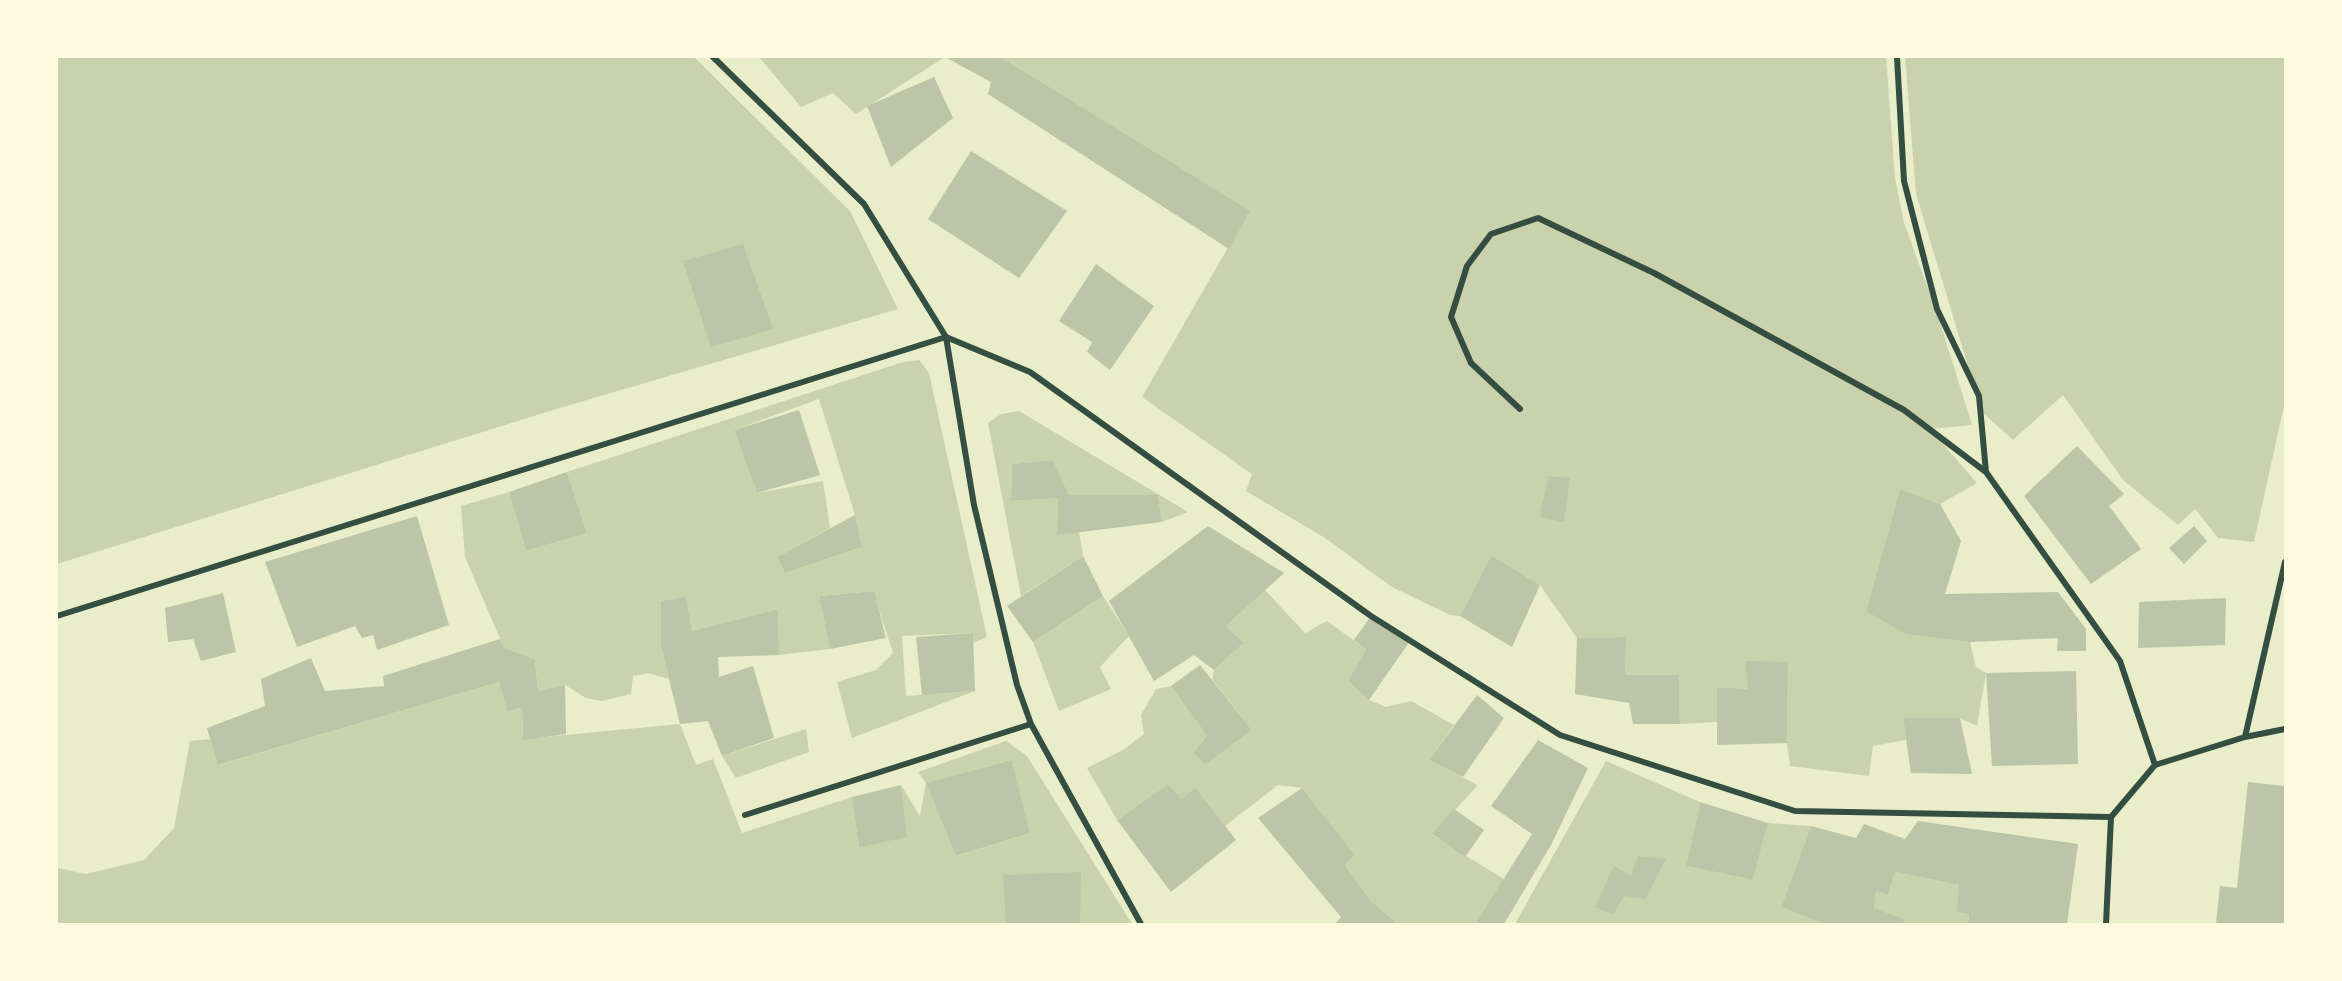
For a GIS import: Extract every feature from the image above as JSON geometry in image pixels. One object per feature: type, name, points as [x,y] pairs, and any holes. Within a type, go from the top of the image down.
[{"type":"street","points":[[713,57],[864,204],[946,337],[974,505],[1017,685],[1031,724],[1141,924]]},
{"type":"street","points":[[1897,57],[1904,181],[1937,309],[1979,396],[1986,472]]},
{"type":"street","points":[[1520,409],[1471,363],[1451,316],[1467,266],[1491,234],[1538,218],[1654,273],[1904,410],[1986,472],[2120,662],[2156,765]]},
{"type":"street","points":[[57,616],[946,337],[1030,372],[1371,616],[1560,735],[1795,811],[2111,817]]},
{"type":"street","points":[[2245,737],[2285,562]]},
{"type":"street","points":[[745,815],[1031,724]]},
{"type":"street","points":[[2106,924],[2111,817],[2156,765],[2245,737],[2285,729]]},
{"type":"green space","points":[[57,57],[694,57],[850,211],[898,309],[563,407],[57,564]]},
{"type":"green space","points":[[759,57],[945,57],[856,114],[833,93],[801,107]]},
{"type":"green space","points":[[1001,57],[1886,57],[1895,178],[1904,223],[1938,316],[1972,425],[1930,429],[1977,483],[1940,504],[1900,489],[1866,611],[1970,642],[1976,667],[1986,673],[1977,726],[1960,718],[1903,718],[1906,740],[1873,746],[1869,776],[1790,766],[1787,743],[1788,662],[1748,689],[1717,687],[1717,722],[1680,724],[1679,675],[1625,675],[1625,637],[1577,638],[1540,585],[1491,555],[1460,616],[1450,615],[1392,587],[1325,538],[1246,491],[1252,474],[1142,397],[1249,211]]},
{"type":"green space","points":[[1905,57],[2285,57],[2285,401],[2254,542],[2218,538],[2195,509],[2178,525],[2123,480],[2063,395],[2013,440],[1982,412],[1916,194]]},
{"type":"green space","points":[[919,360],[929,373],[987,637],[973,643],[972,633],[902,636],[906,696],[975,691],[852,738],[837,682],[876,670],[893,653],[873,591],[819,596],[830,649],[779,655],[778,609],[692,631],[686,596],[661,601],[661,646],[669,679],[648,673],[633,676],[631,694],[602,701],[586,698],[565,685],[538,691],[535,659],[504,648],[465,557],[461,506],[509,492],[526,551],[587,533],[567,472],[903,362]],"holes":[[[819,399],[855,515],[862,547],[785,573],[777,557],[830,528],[823,481],[757,493],[734,430]]]},
{"type":"green space","points":[[1019,411],[1188,512],[1162,522],[1158,495],[1069,495],[1053,460],[1012,464],[1011,501],[1058,498],[1057,535],[1079,532],[1083,556],[1021,596],[988,423],[1001,414]]},
{"type":"green space","points":[[1265,590],[1305,633],[1327,621],[1366,649],[1348,681],[1369,700],[1386,707],[1411,701],[1454,725],[1429,760],[1478,785],[1432,835],[1504,879],[1475,924],[1398,924],[1370,900],[1345,865],[1355,855],[1302,788],[1278,785],[1225,826],[1195,787],[1182,799],[1168,784],[1117,820],[1087,768],[1123,750],[1144,734],[1141,715],[1156,689],[1171,686],[1207,736],[1193,753],[1205,765],[1252,730],[1212,679],[1214,670],[1244,643],[1226,626]]},
{"type":"green space","points":[[1103,596],[1129,636],[1100,667],[1111,689],[1059,711],[1033,642]]},
{"type":"green space","points":[[499,682],[507,712],[522,707],[523,739],[680,724],[696,765],[713,759],[742,833],[852,797],[859,848],[906,837],[901,785],[920,816],[926,783],[918,772],[1006,741],[1027,756],[1132,924],[57,924],[57,868],[86,874],[144,860],[174,828],[190,741],[210,739],[219,765]],"holes":[[[1010,760],[1030,833],[957,856],[927,783]]]},
{"type":"green space","points":[[806,729],[809,752],[736,778],[722,756]]},
{"type":"green space","points":[[1606,761],[1700,802],[1686,866],[1753,880],[1768,823],[1811,826],[1781,907],[1825,924],[1515,924]]},
{"type":"green space","points":[[1895,872],[1959,885],[1969,914],[1968,924],[1903,924],[1905,919],[1874,908],[1876,891],[1888,895]]},
{"type":"building","points":[[945,57],[1001,57],[1250,211],[1229,249],[988,94],[991,82]]},
{"type":"building","points":[[934,77],[953,118],[891,167],[867,106]]},
{"type":"building","points":[[971,151],[1067,211],[1019,278],[928,219]]},
{"type":"building","points":[[743,244],[773,329],[711,347],[683,261]]},
{"type":"building","points":[[1096,264],[1154,306],[1110,370],[1087,352],[1092,342],[1059,321]]},
{"type":"building","points":[[799,410],[820,475],[757,493],[734,430]]},
{"type":"building","points":[[2077,446],[2124,494],[2109,506],[2141,549],[2091,584],[2024,496]]},
{"type":"building","points":[[1053,460],[1069,495],[1158,495],[1162,522],[1057,535],[1058,498],[1011,501],[1012,464]]},
{"type":"building","points":[[567,472],[587,533],[526,551],[509,492]]},
{"type":"building","points":[[1548,476],[1570,478],[1564,522],[1540,517]]},
{"type":"building","points":[[1900,489],[1940,504],[1961,541],[1945,594],[2058,592],[2086,629],[2086,651],[2057,651],[2058,638],[1970,642],[1906,634],[1866,611]]},
{"type":"building","points":[[855,515],[862,547],[785,573],[777,557]]},
{"type":"building","points":[[417,516],[449,625],[377,650],[373,635],[362,638],[355,626],[297,647],[265,562]]},
{"type":"building","points":[[1208,526],[1284,573],[1226,626],[1244,643],[1214,670],[1194,655],[1154,681],[1109,601]]},
{"type":"building","points":[[2194,526],[2207,541],[2184,564],[2169,548]]},
{"type":"building","points":[[1491,555],[1540,585],[1512,647],[1460,616]]},
{"type":"building","points":[[1083,556],[1103,596],[1033,642],[1007,606]]},
{"type":"building","points":[[874,591],[886,638],[830,649],[819,596]]},
{"type":"building","points":[[223,593],[236,652],[201,661],[193,639],[168,642],[165,608]]},
{"type":"building","points":[[686,596],[692,631],[778,609],[779,655],[718,657],[719,677],[753,666],[774,738],[722,756],[708,721],[680,724],[661,646],[661,601]]},
{"type":"building","points":[[2226,598],[2225,645],[2138,648],[2139,602]]},
{"type":"building","points":[[1371,616],[1410,641],[1369,700],[1348,681],[1366,649],[1354,640]]},
{"type":"building","points":[[973,633],[975,691],[922,695],[916,637]]},
{"type":"building","points":[[1626,637],[1625,675],[1679,675],[1680,724],[1633,724],[1629,703],[1575,694],[1577,638]]},
{"type":"building","points":[[500,639],[504,648],[535,659],[538,691],[565,685],[566,734],[523,740],[522,707],[507,712],[499,682],[218,765],[207,728],[265,706],[261,679],[311,658],[325,691],[384,686],[383,676]]},
{"type":"building","points":[[1745,661],[1788,662],[1787,743],[1717,745],[1717,687],[1748,689]]},
{"type":"building","points":[[1200,665],[1252,730],[1205,765],[1193,753],[1207,736],[1171,686]]},
{"type":"building","points":[[2076,671],[2078,764],[1992,766],[1986,673]]},
{"type":"building","points":[[1477,695],[1504,718],[1463,777],[1429,760]]},
{"type":"building","points":[[1903,718],[1960,718],[1972,774],[1911,773]]},
{"type":"building","points":[[1538,740],[1588,768],[1551,845],[1504,924],[1475,924],[1532,834],[1491,806]]},
{"type":"building","points":[[1011,760],[1030,833],[956,856],[926,783]]},
{"type":"building","points":[[2248,782],[2285,786],[2285,924],[2216,924],[2220,886],[2237,888]]},
{"type":"building","points":[[1168,784],[1182,799],[1195,787],[1236,840],[1171,892],[1117,820]]},
{"type":"building","points":[[901,785],[907,837],[859,848],[852,797]]},
{"type":"building","points":[[1302,788],[1355,855],[1345,865],[1370,900],[1398,924],[1335,924],[1341,917],[1258,818]]},
{"type":"building","points":[[1700,802],[1768,823],[1753,880],[1686,866]]},
{"type":"building","points":[[1454,809],[1484,830],[1465,857],[1432,834]]},
{"type":"building","points":[[1918,821],[2078,844],[2067,924],[1968,924],[1969,914],[1957,912],[1959,885],[1895,872],[1888,895],[1876,891],[1874,908],[1905,919],[1903,924],[1825,924],[1781,907],[1811,826],[1856,838],[1864,824],[1905,839]]},
{"type":"building","points":[[1638,856],[1666,859],[1646,899],[1624,896],[1613,915],[1595,907],[1614,866],[1631,876]]},
{"type":"building","points":[[1081,872],[1080,924],[1006,924],[1003,875]]}]
